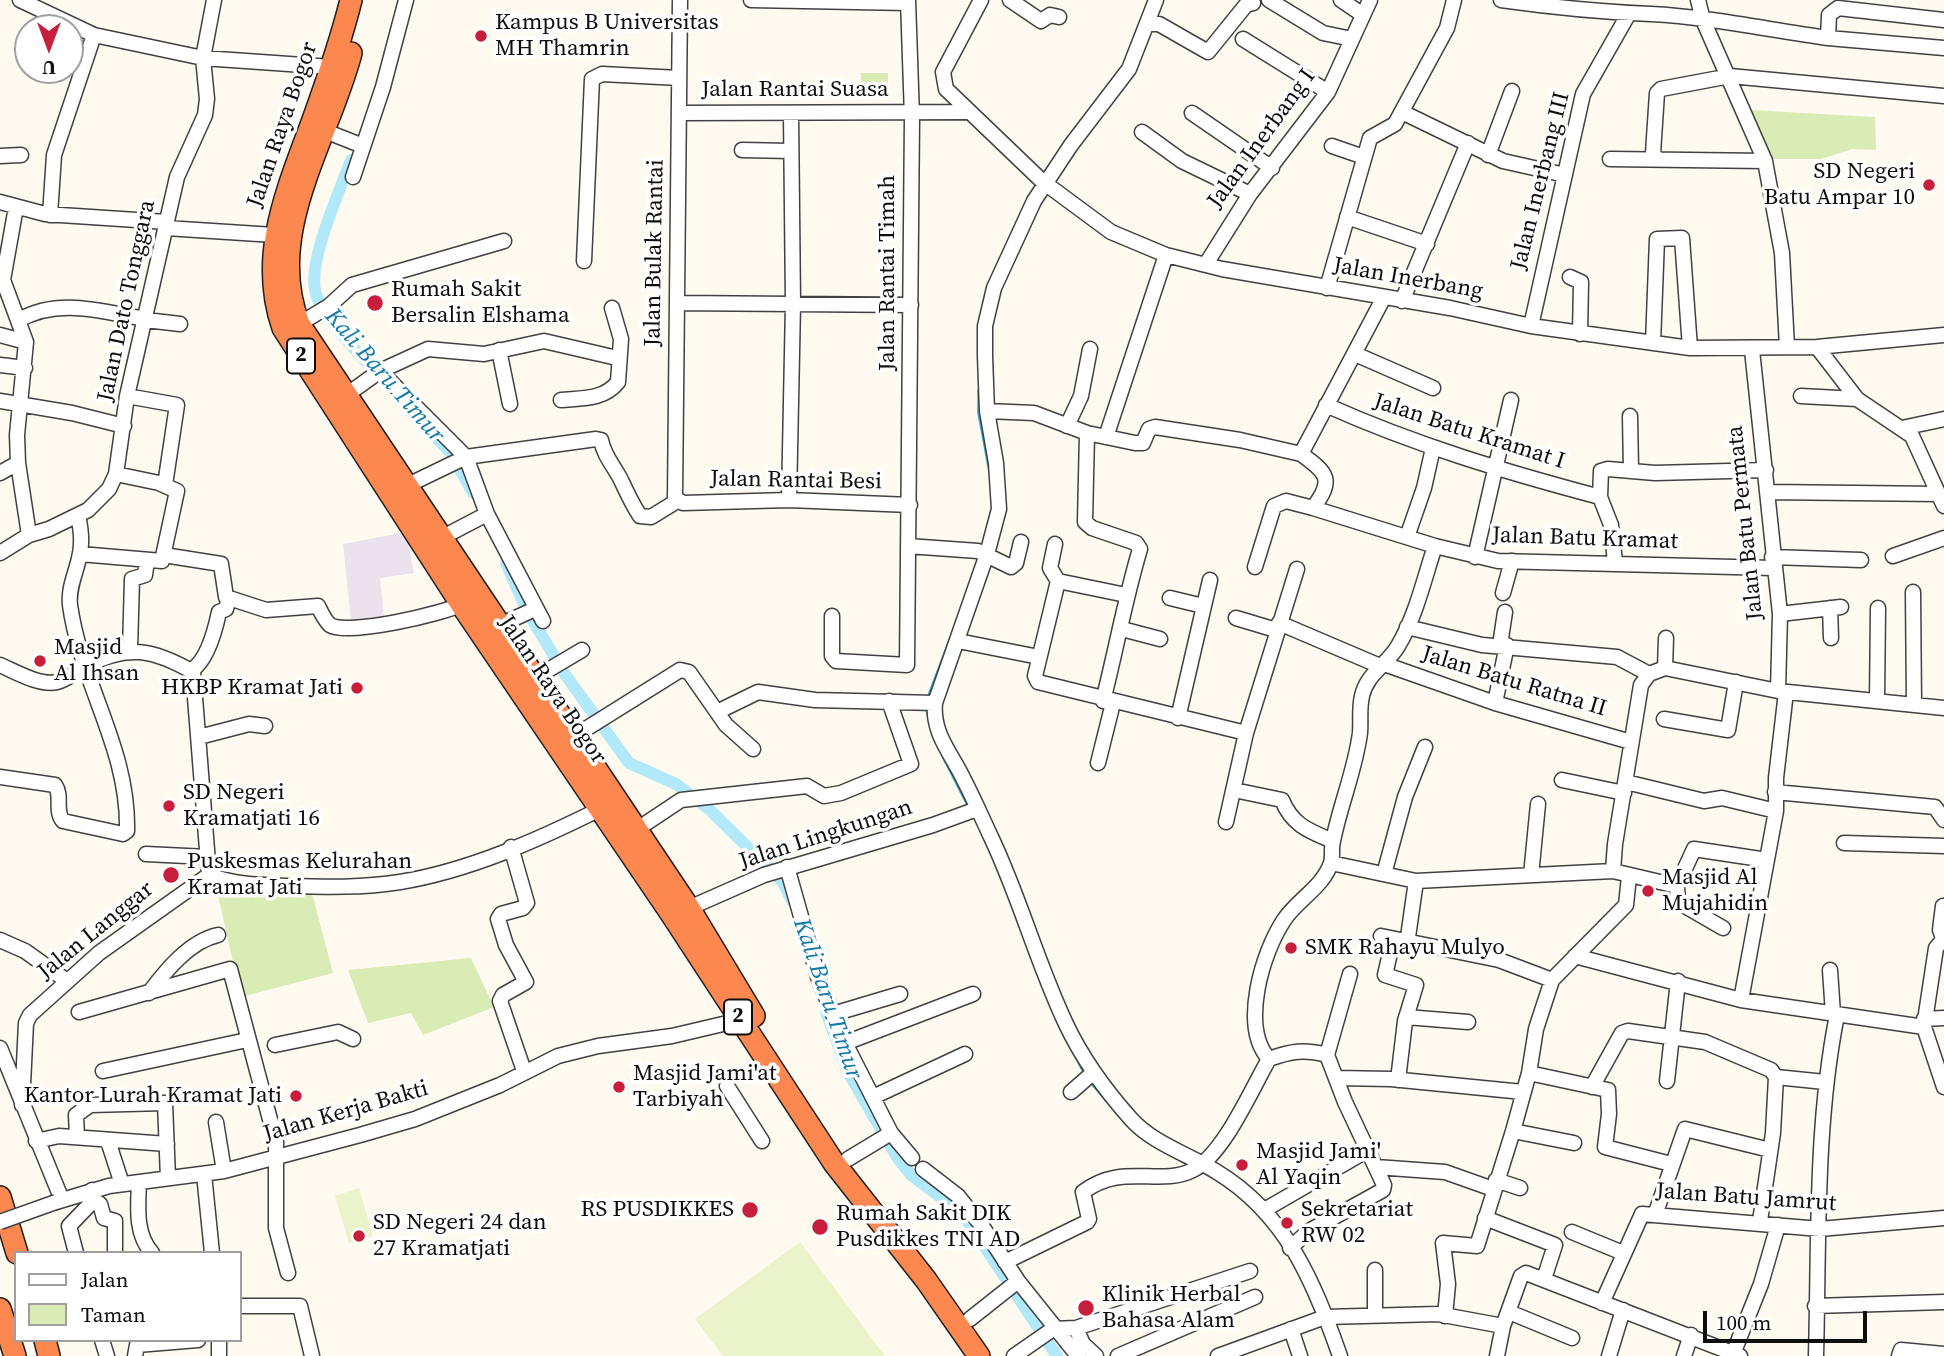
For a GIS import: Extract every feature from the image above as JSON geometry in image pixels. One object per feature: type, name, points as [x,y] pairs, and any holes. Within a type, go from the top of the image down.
[{"type":"highway","name":"Jalan Raya Bogor","points":[[351,0],[332,67],[280,209],[274,236],[275,292],[283,328],[462,604],[575,735],[689,908],[746,1017]]},
{"type":"highway","name":"Jalan Raya Bogor","points":[[365,0],[346,70],[296,211],[289,241],[289,290],[345,397],[498,626],[514,665]]},
{"type":"highway","name":"Jalan Raya Bogor","points":[[533,688],[600,809],[746,1017],[807,1112],[834,1163],[970,1319],[995,1356]]},
{"type":"highway","name":"Jalan Raya Bogor","points":[[807,1112],[848,1159],[932,1276],[979,1356]]},
{"type":"highway","points":[[0,1197],[16,1251]]},
{"type":"highway","points":[[0,1309],[15,1356]]},
{"type":"street","points":[[20,0],[94,35],[203,58],[332,67]]},
{"type":"street","name":"Jalan Dato Tonggara","points":[[0,553],[29,535],[78,515],[100,500],[116,474],[127,396],[177,177],[205,115],[207,99],[203,58],[214,0]]},
{"type":"street","points":[[353,177],[358,144],[383,87],[406,0]]},
{"type":"street","name":"Jalan Bulak Rantai","points":[[680,0],[674,494],[680,502]]},
{"type":"street","points":[[751,0],[908,1]]},
{"type":"street","name":"Jalan Inerbang","points":[[981,0],[942,75],[946,89],[1042,181],[1111,232],[1166,255],[1531,326],[1690,348],[1817,347],[1944,335]]},
{"type":"street","points":[[1010,0],[1041,21],[1050,15],[1059,17]]},
{"type":"street","points":[[1156,0],[1129,69],[1042,181],[1013,245],[987,314],[987,411],[999,499],[958,641],[935,703],[940,738],[974,810],[1000,856],[1066,1025],[1090,1075],[1134,1122],[1198,1166],[1247,1192],[1266,1209],[1291,1247],[1321,1319],[1340,1356]]},
{"type":"street","points":[[1271,0],[1323,33],[1352,39]]},
{"type":"street","points":[[1341,0],[1363,15]]},
{"type":"street","name":"Jalan Inerbang I","points":[[1206,264],[1250,194],[1328,92],[1370,0]]},
{"type":"street","points":[[1326,288],[1370,138],[1374,133],[1391,128],[1402,112],[1447,28],[1454,0]]},
{"type":"street","points":[[1698,0],[1703,20],[1730,76],[1765,162],[1782,253],[1787,347]]},
{"type":"street","name":"Jalan Rantai Timah","points":[[832,616],[832,656],[836,661],[907,665],[912,112],[908,1]]},
{"type":"street","points":[[1147,24],[1158,24],[1208,52],[1251,1]]},
{"type":"street","points":[[1512,1],[1579,4],[1628,15],[1650,14],[1828,38],[1944,48]]},
{"type":"street","points":[[1828,38],[1829,15],[1835,9],[1890,7],[1944,20]]},
{"type":"street","name":"Jalan Inerbang III","points":[[1531,326],[1583,94],[1628,15]]},
{"type":"street","points":[[50,215],[54,155],[94,35]]},
{"type":"street","points":[[1243,39],[1328,92]]},
{"type":"street","points":[[584,261],[592,79],[602,74],[679,79]]},
{"type":"street","points":[[1657,159],[1653,153],[1657,93],[1661,89],[1730,76],[1944,96]]},
{"type":"street","points":[[1488,155],[1512,91]]},
{"type":"street","points":[[912,112],[967,112]]},
{"type":"street","name":"Jalan Rantai Suasa","points":[[679,113],[912,112]]},
{"type":"street","points":[[1402,112],[1488,155],[1512,164],[1565,175]]},
{"type":"street","points":[[1192,113],[1272,168]]},
{"type":"street","points":[[789,500],[793,304],[791,114]]},
{"type":"street","points":[[325,131],[358,144]]},
{"type":"street","points":[[1142,132],[1182,161],[1250,194]]},
{"type":"street","points":[[1402,301],[1468,143]]},
{"type":"street","points":[[1332,146],[1364,156]]},
{"type":"street","points":[[742,150],[791,151]]},
{"type":"street","points":[[0,156],[21,155]]},
{"type":"street","points":[[1610,159],[1765,162]]},
{"type":"street","points":[[0,202],[50,215],[274,236]]},
{"type":"street","points":[[16,207],[2,276],[26,342],[18,463],[29,535]]},
{"type":"street","points":[[1347,217],[1427,244]]},
{"type":"street","points":[[1653,343],[1657,239],[1682,238],[1685,240],[1690,348]]},
{"type":"street","points":[[306,321],[329,306],[352,285],[504,241]]},
{"type":"street","points":[[1106,437],[1133,363],[1166,255]]},
{"type":"street","points":[[1570,277],[1581,282],[1580,334]]},
{"type":"street","points":[[1301,454],[1383,299]]},
{"type":"street","points":[[677,303],[911,304]]},
{"type":"street","points":[[19,320],[45,308],[67,306],[180,324]]},
{"type":"street","points":[[561,400],[607,393],[620,377],[617,358],[621,339],[612,308]]},
{"type":"street","points":[[0,335],[26,342]]},
{"type":"street","points":[[345,397],[376,374],[428,349],[475,355],[553,342],[617,358]]},
{"type":"street","points":[[1768,492],[1940,492],[1912,436],[1857,399],[1817,347]]},
{"type":"street","points":[[1068,426],[1081,397],[1090,349]]},
{"type":"street","name":"Jalan Batu Permata","points":[[1741,1000],[1776,811],[1782,692],[1780,614],[1766,470],[1755,398],[1752,349]]},
{"type":"street","points":[[499,350],[510,404]]},
{"type":"street","points":[[1355,354],[1433,388]]},
{"type":"street","points":[[0,365],[25,368]]},
{"type":"street","points":[[376,374],[460,460],[484,516],[539,615],[498,626]]},
{"type":"street","points":[[127,396],[177,405],[165,485]]},
{"type":"street","points":[[1801,397],[1857,399]]},
{"type":"street","points":[[1475,558],[1511,400]]},
{"type":"street","points":[[0,401],[21,403],[124,426]]},
{"type":"street","name":"Jalan Batu Kramat I","points":[[1326,405],[1394,435],[1496,470],[1600,497]]},
{"type":"street","points":[[987,411],[1034,413],[1087,433],[1143,443],[1149,429],[1155,427],[1240,440],[1301,454],[1323,470],[1326,476],[1325,489],[1313,508]]},
{"type":"street","points":[[1630,416],[1631,471]]},
{"type":"street","points":[[1902,428],[1944,419]]},
{"type":"street","points":[[1087,433],[1084,494],[1087,526],[1139,546],[1126,595],[1098,763]]},
{"type":"street","points":[[406,486],[460,460],[601,440],[603,449],[640,516],[651,517],[680,502]]},
{"type":"street","points":[[1407,537],[1424,488],[1433,448]]},
{"type":"street","points":[[0,473],[18,463]]},
{"type":"street","points":[[1615,562],[1611,525],[1600,497],[1601,471],[1766,470]]},
{"type":"street","points":[[80,554],[162,561],[178,494],[175,488],[116,474]]},
{"type":"street","name":"Jalan Rantai Besi","points":[[680,502],[789,500],[910,505]]},
{"type":"street","name":"Jalan Batu Kramat","points":[[1255,567],[1274,506],[1286,501],[1475,558],[1512,561],[1773,563],[1861,560]]},
{"type":"street","points":[[0,777],[51,783],[59,790],[58,814],[63,821],[126,832],[125,786],[120,758],[84,667],[69,601],[80,554],[78,515]]},
{"type":"street","points":[[441,538],[484,516]]},
{"type":"street","points":[[1893,556],[1944,538]]},
{"type":"street","points":[[908,546],[983,553],[1014,566],[1021,542]]},
{"type":"street","points":[[1055,544],[1049,568],[1058,580],[1126,595]]},
{"type":"street","points":[[1269,1059],[1260,1049],[1258,1034],[1258,981],[1262,966],[1285,919],[1312,891],[1331,863],[1333,841],[1350,784],[1360,734],[1362,697],[1368,679],[1398,647],[1435,546]]},
{"type":"street","points":[[164,555],[221,564],[227,597],[226,609],[219,612],[215,631],[201,664],[192,670]]},
{"type":"street","points":[[130,650],[132,579],[145,575],[147,560]]},
{"type":"street","points":[[1503,593],[1512,561]]},
{"type":"street","points":[[1226,822],[1246,733],[1297,569]]},
{"type":"street","points":[[1058,580],[1035,676],[1038,682],[1108,702],[1246,733]]},
{"type":"street","points":[[1178,718],[1210,580]]},
{"type":"street","points":[[1913,592],[1914,705]]},
{"type":"street","points":[[227,597],[266,610],[317,606],[329,624],[337,627],[375,625],[462,604]]},
{"type":"street","points":[[1170,598],[1203,606]]},
{"type":"street","points":[[1780,614],[1835,608],[1831,638]]},
{"type":"street","points":[[1877,701],[1878,608]]},
{"type":"street","points":[[1495,703],[1505,612]]},
{"type":"street","name":"Jalan Batu Ratna II","points":[[1236,618],[1278,626],[1495,703],[1631,742]]},
{"type":"street","points":[[1407,627],[1472,643],[1617,657],[1649,674]]},
{"type":"street","points":[[1122,629],[1160,639]]},
{"type":"street","points":[[1665,668],[1666,638]]},
{"type":"street","points":[[958,641],[1039,657]]},
{"type":"street","points":[[0,665],[47,682],[69,677],[112,653],[130,650],[147,652],[192,670]]},
{"type":"street","points":[[533,688],[582,650]]},
{"type":"street","points":[[1614,872],[1641,685],[1649,674],[1665,668],[1782,692],[1944,708]]},
{"type":"street","points":[[192,670],[209,874],[251,885],[337,888],[399,882],[446,872],[600,809]]},
{"type":"street","points":[[575,735],[680,670],[689,671],[726,725],[752,749]]},
{"type":"street","points":[[1664,719],[1728,730],[1736,682]]},
{"type":"street","points":[[718,712],[758,692],[800,699],[935,703]]},
{"type":"street","points":[[636,830],[681,800],[807,786],[824,796],[841,793],[911,764],[889,702]]},
{"type":"street","points":[[199,737],[249,724],[265,726]]},
{"type":"street","points":[[1384,874],[1405,797],[1425,747]]},
{"type":"street","points":[[1562,780],[1704,801],[1722,798],[1776,811]]},
{"type":"street","points":[[1234,790],[1282,800],[1288,814],[1300,827],[1333,841]]},
{"type":"street","points":[[1775,792],[1935,807],[1944,820]]},
{"type":"street","points":[[1531,876],[1538,804]]},
{"type":"street","name":"Jalan Lingkungan","points":[[689,908],[786,868],[974,810]]},
{"type":"street","points":[[1844,844],[1944,846]]},
{"type":"street","points":[[511,847],[527,903],[523,908],[501,914],[498,919],[506,944],[526,982],[503,995],[500,1001],[524,1071]]},
{"type":"street","points":[[1723,929],[1678,902],[1678,886],[1695,849],[1766,860]]},
{"type":"street","points":[[146,854],[207,857]]},
{"type":"street","points":[[1331,863],[1416,881],[1614,872],[1678,886]]},
{"type":"street","points":[[786,868],[819,980],[845,1043],[873,1097],[886,1137],[912,1158]]},
{"type":"street","name":"Jalan Langgar","points":[[22,1105],[27,1020],[67,981],[154,911],[209,874]]},
{"type":"street","points":[[1444,1315],[1448,1284],[1443,1243],[1476,1247],[1513,1131],[1529,1073],[1536,1029],[1552,980],[1626,905],[1629,876]]},
{"type":"street","points":[[1398,1080],[1406,1017],[1416,985],[1385,975],[1394,940],[1416,881]]},
{"type":"street","points":[[1943,906],[1940,930],[1943,938],[1936,948],[1924,1023],[1944,1087]]},
{"type":"street","points":[[149,993],[164,973],[194,946],[218,935]]},
{"type":"street","points":[[0,940],[25,951],[67,981]]},
{"type":"street","points":[[1394,940],[1499,960],[1552,980]]},
{"type":"street","points":[[1575,956],[1601,965],[1678,981],[1741,1000],[1835,1014],[1924,1023],[1944,1018]]},
{"type":"street","points":[[79,1012],[230,969],[278,1156],[276,1228],[288,1273]]},
{"type":"street","points":[[1816,1356],[1815,1306],[1825,1082],[1835,1014],[1830,970]]},
{"type":"street","points":[[1291,1247],[1309,1231],[1383,1190],[1377,1167],[1326,1055],[1350,974]]},
{"type":"street","points":[[1667,1082],[1678,981]]},
{"type":"street","points":[[833,1014],[900,994]]},
{"type":"street","points":[[845,1043],[973,994]]},
{"type":"street","name":"Jalan Kerja Bakti","points":[[0,1222],[59,1201],[93,1195],[122,1184],[224,1171],[415,1119],[558,1056],[598,1046],[672,1036],[746,1017]]},
{"type":"street","points":[[1406,1017],[1468,1022]]},
{"type":"street","points":[[1592,1087],[1625,1031],[1674,1036],[1733,1051],[1771,1070],[1776,1077],[1760,1221]]},
{"type":"street","points":[[275,1045],[338,1032],[353,1039]]},
{"type":"street","points":[[103,1071],[247,1040]]},
{"type":"street","points":[[0,1048],[59,1201]]},
{"type":"street","points":[[1005,1262],[1087,1222],[1089,1219],[1083,1192],[1108,1178],[1198,1166],[1224,1137],[1269,1059],[1289,1051],[1307,1050],[1326,1055]]},
{"type":"street","points":[[873,1097],[965,1054]]},
{"type":"street","points":[[1529,1073],[1609,1093],[1605,1147],[1671,1164]]},
{"type":"street","points":[[1072,1092],[1090,1075]]},
{"type":"street","points":[[1776,1077],[1825,1082]]},
{"type":"street","points":[[1336,1078],[1398,1080],[1523,1092]]},
{"type":"street","points":[[727,1086],[762,1141]]},
{"type":"street","points":[[77,1137],[76,1115],[90,1105],[165,1103],[169,1178]]},
{"type":"street","points":[[216,1122],[224,1171]]},
{"type":"street","points":[[1655,1215],[1685,1129],[1770,1150]]},
{"type":"street","points":[[1513,1131],[1574,1143]]},
{"type":"street","points":[[36,1141],[77,1137],[167,1144]]},
{"type":"street","points":[[848,1159],[886,1137]]},
{"type":"street","points":[[108,1141],[122,1184]]},
{"type":"street","points":[[1266,1209],[1368,1150]]},
{"type":"street","points":[[1377,1167],[1445,1172],[1520,1188]]},
{"type":"street","points":[[923,1169],[958,1196],[982,1226],[1005,1262],[1012,1286],[1055,1328],[1078,1356]]},
{"type":"street","points":[[204,1174],[212,1251]]},
{"type":"street","points":[[139,1182],[138,1215],[142,1242],[150,1251]]},
{"type":"street","points":[[75,1251],[69,1226],[93,1195],[100,1204],[104,1218],[115,1221],[115,1251]]},
{"type":"street","name":"Jalan Batu Jamrut","points":[[1602,1303],[1642,1214],[1760,1221],[1820,1228],[1944,1219]]},
{"type":"street","points":[[1485,1218],[1555,1245],[1544,1279]]},
{"type":"street","points":[[1497,1356],[1503,1326],[1521,1276],[1532,1274],[1737,1355],[1778,1225]]},
{"type":"street","points":[[1572,1232],[1623,1253]]},
{"type":"street","points":[[1375,1270],[1375,1315]]},
{"type":"street","points":[[1014,1356],[1055,1328],[1076,1328],[1250,1271]]},
{"type":"street","points":[[1228,1280],[1240,1304]]},
{"type":"street","points":[[970,1319],[1012,1286]]},
{"type":"street","points":[[1118,1356],[1255,1297]]},
{"type":"street","points":[[1815,1306],[1944,1302]]},
{"type":"street","points":[[242,1306],[300,1306],[312,1356]]},
{"type":"street","points":[[1609,1356],[1623,1310]]},
{"type":"street","points":[[1508,1311],[1572,1338]]},
{"type":"street","points":[[1227,1355],[1321,1319],[1375,1315],[1444,1315],[1503,1326]]},
{"type":"street","points":[[1076,1328],[1083,1344],[1096,1356]]},
{"type":"street","points":[[1291,1329],[1300,1356]]},
{"type":"street","points":[[1684,1356],[1691,1335]]},
{"type":"street","points":[[135,1356],[137,1345],[165,1342]]},
{"type":"street","points":[[1899,1356],[1900,1350],[1944,1354]]},
{"type":"shaded area","points":[[406,532],[414,573],[380,578],[384,616],[351,620],[343,544]]},
{"type":"green space","points":[[861,73],[888,73],[888,96],[861,96]]},
{"type":"green space","points":[[1751,110],[1875,117],[1876,150],[1852,149],[1821,159],[1770,159]]},
{"type":"green space","points":[[217,891],[312,893],[333,973],[241,997]]},
{"type":"green space","points":[[471,958],[494,1007],[423,1035],[411,1013],[368,1023],[348,970]]},
{"type":"green space","points":[[359,1188],[373,1236],[349,1243],[335,1196]]},
{"type":"green space","points":[[800,1242],[885,1356],[723,1356],[695,1319]]},
{"type":"waterway","name":"Kali Baru Timur","points":[[351,160],[320,247],[314,281],[316,294],[327,315],[382,379]]},
{"type":"waterway","points":[[979,390],[979,413],[990,472]]},
{"type":"waterway","name":"Kali Baru Timur","points":[[413,413],[451,453],[473,493]]},
{"type":"waterway","name":"Kali Baru Timur","points":[[506,563],[527,611],[554,656]]},
{"type":"waterway","points":[[928,698],[950,640]]},
{"type":"waterway","name":"Kali Baru Timur","points":[[564,673],[629,763],[676,784],[710,810],[783,882],[792,901]]},
{"type":"waterway","points":[[926,706],[936,742]]},
{"type":"waterway","points":[[944,758],[969,807]]},
{"type":"waterway","name":"Kali Baru Timur","points":[[826,1012],[848,1072],[897,1157],[911,1175],[963,1214],[1057,1356]]},
{"type":"waterway","points":[[1056,1018],[1086,1076]]},
{"type":"waterway","points":[[1091,1082],[1109,1103]]},
{"type":"place","name":"Kampus B Universitas MH Thamrin","points":[[481,36]]},
{"type":"place","name":"SD Negeri Batu Ampar 10","points":[[1929,185]]},
{"type":"place","name":"Rumah Sakit Bersalin Elshama","points":[[375,303]]},
{"type":"place","name":"Masjid Al Ihsan","points":[[40,661]]},
{"type":"place","name":"HKBP Kramat Jati","points":[[357,688]]},
{"type":"place","name":"SD Negeri Kramatjati 16","points":[[169,806]]},
{"type":"place","name":"Puskesmas Kelurahan Kramat Jati","points":[[171,875]]},
{"type":"place","name":"Masjid Al Mujahidin","points":[[1648,891]]},
{"type":"place","name":"SMK Rahayu Mulyo","points":[[1291,948]]},
{"type":"place","name":"Masjid Jami'at Tarbiyah","points":[[619,1087]]},
{"type":"place","name":"Kantor Lurah Kramat Jati","points":[[296,1096]]},
{"type":"place","name":"Masjid Jami' Al Yaqin","points":[[1242,1165]]},
{"type":"place","name":"RS PUSDIKKES","points":[[750,1210]]},
{"type":"place","name":"Sekretariat RW 02","points":[[1287,1223]]},
{"type":"place","name":"Rumah Sakit DIK Pusdikkes TNI AD","points":[[820,1227]]},
{"type":"place","name":"SD Negeri 24 dan 27 Kramatjati","points":[[359,1236]]},
{"type":"place","name":"Klinik Herbal Bahasa Alam","points":[[1086,1308]]}]
